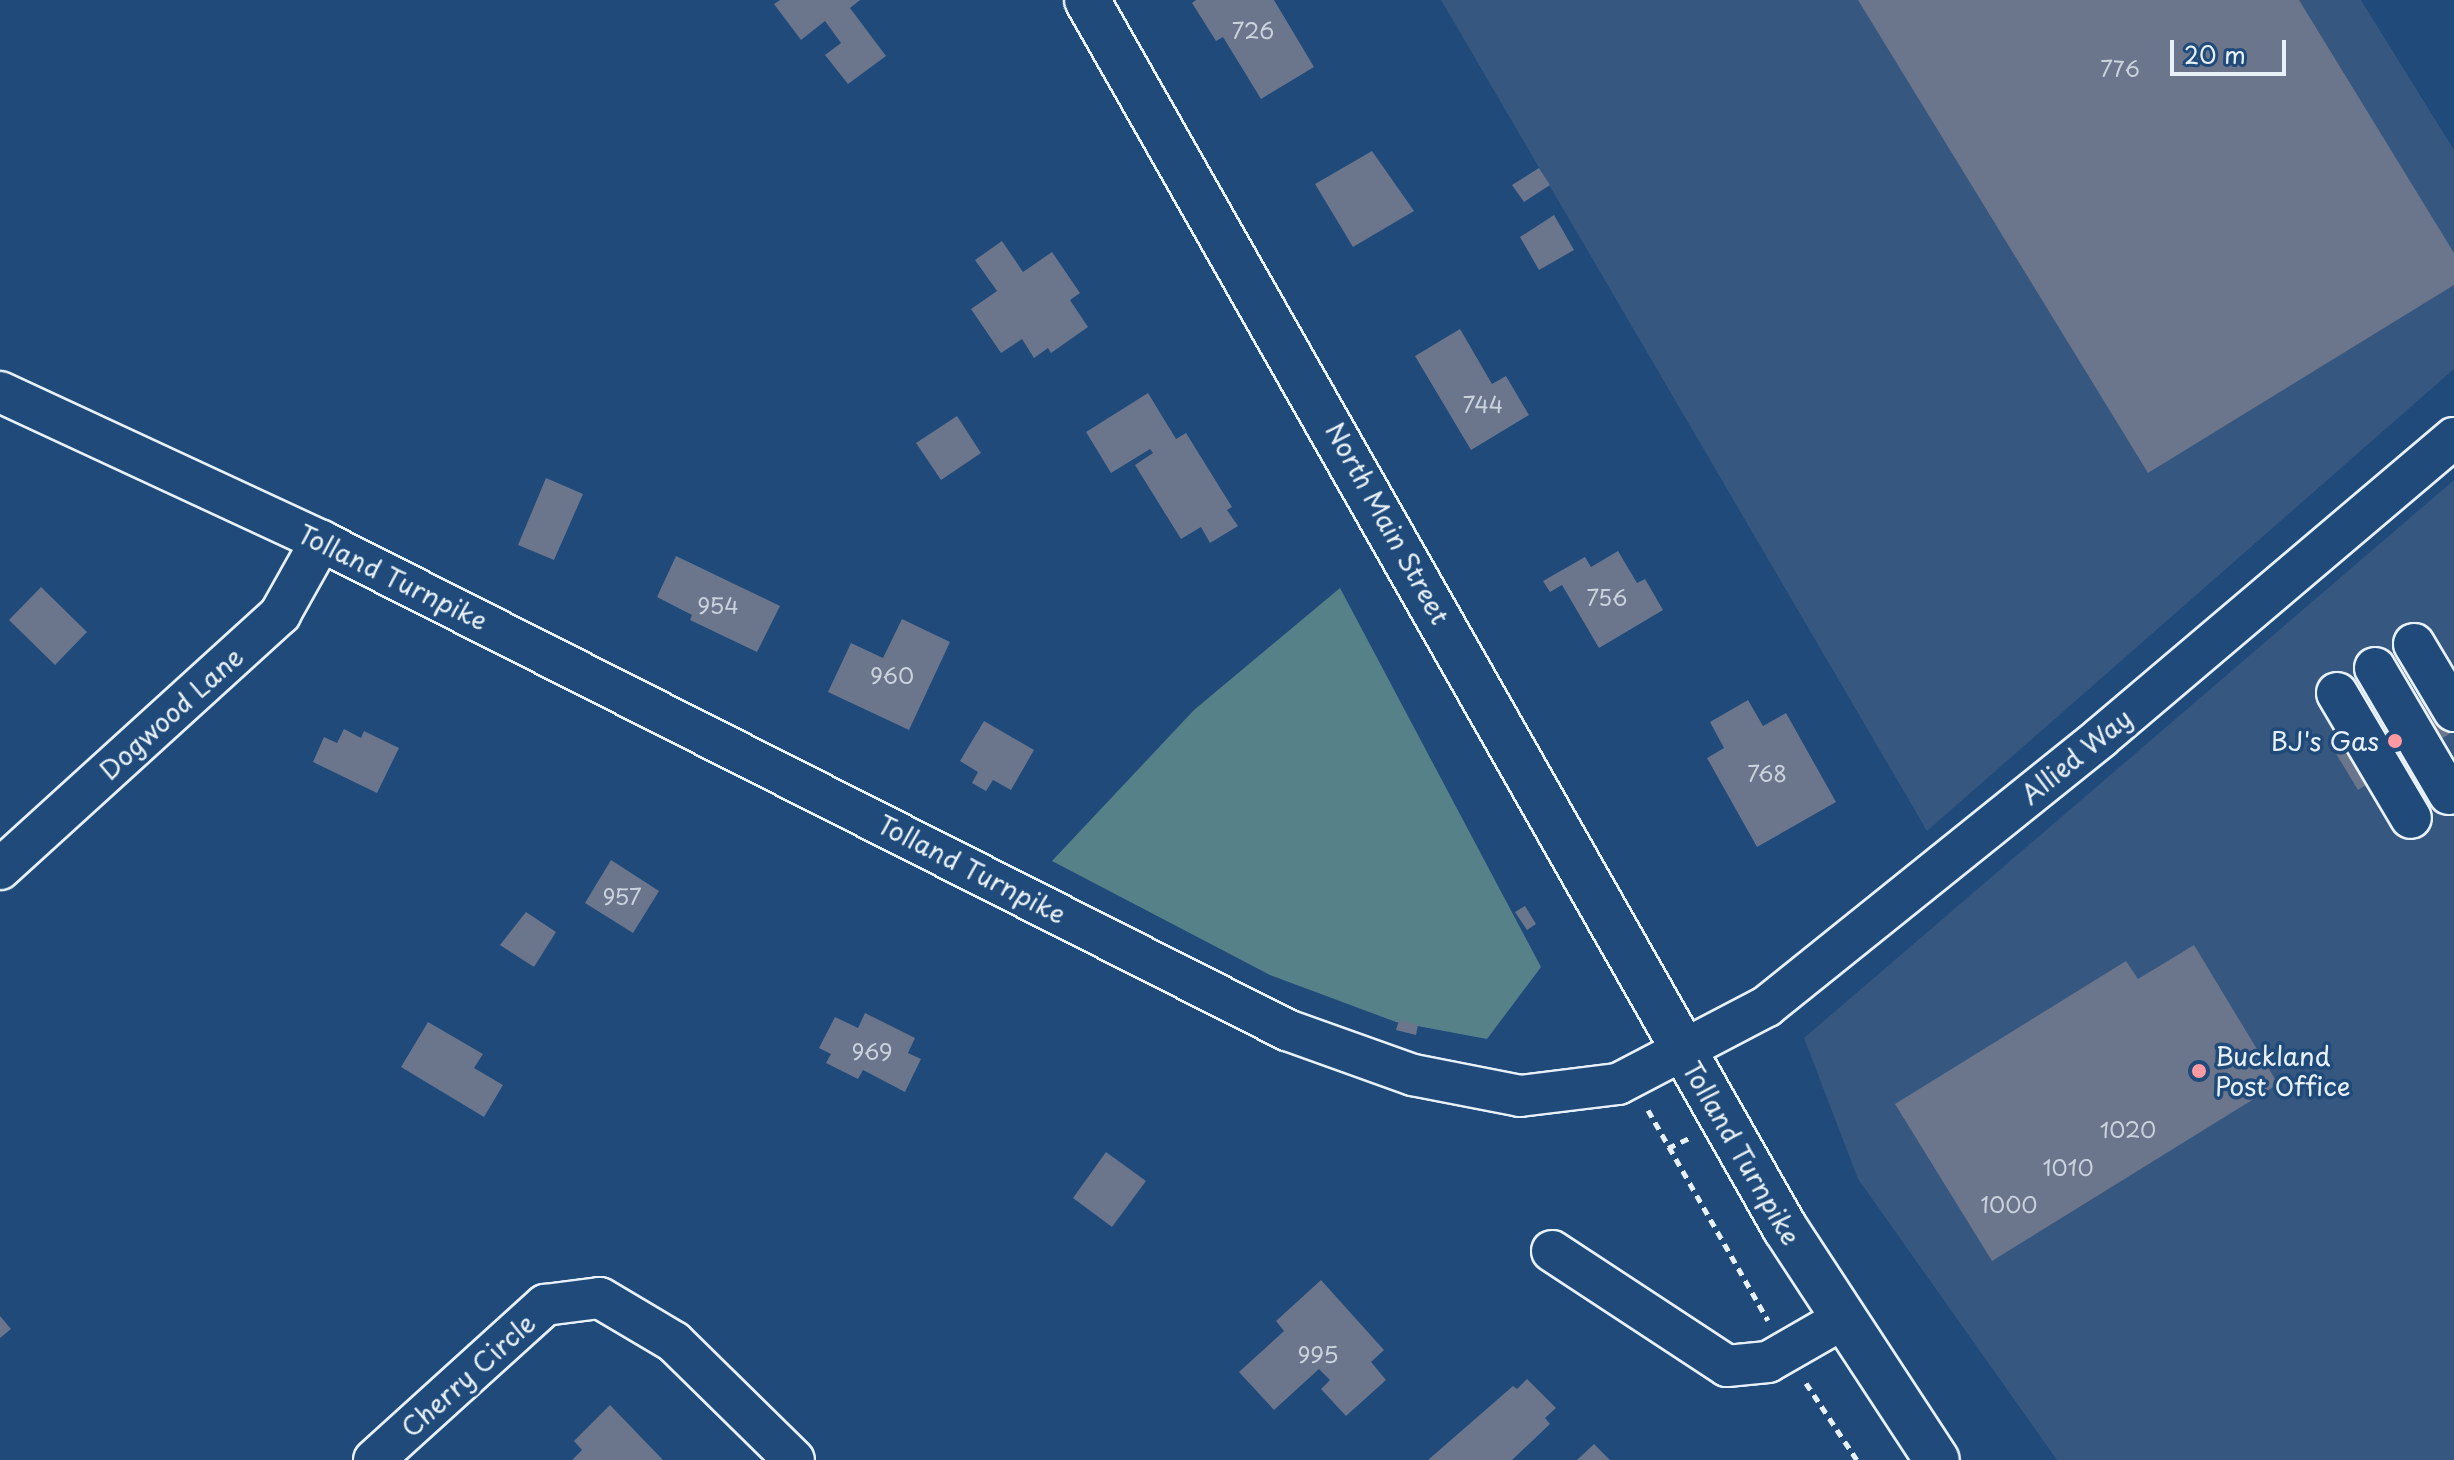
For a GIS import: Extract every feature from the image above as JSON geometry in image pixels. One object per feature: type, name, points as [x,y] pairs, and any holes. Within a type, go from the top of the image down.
[{"type":"main road","name":"North Main Street","points":[[1087,0],[1326,412],[1682,1049]]},
{"type":"main road","name":"Tolland Turnpike","points":[[1682,1049],[1841,1320],[1937,1460]]},
{"type":"street","name":"Tolland Turnpike","points":[[0,392],[321,541],[1287,1030],[1413,1075],[1520,1096],[1618,1084],[1682,1049]]},
{"type":"street","name":"Allied Way","points":[[1682,1049],[1767,1006],[2100,738],[2454,438]]},
{"type":"street","name":"Dogwood Lane","points":[[0,869],[280,614],[321,541]]},
{"type":"street","points":[[2365,675],[2454,711]]},
{"type":"street","points":[[2365,675],[2427,801]]},
{"type":"street","points":[[2365,675],[2427,801]]},
{"type":"street","points":[[1552,1251],[1718,1363],[1753,1367],[1786,1353],[1841,1320]]},
{"type":"street","name":"Cherry Circle","points":[[374,1460],[545,1305],[600,1298],[674,1342],[794,1460]]},
{"type":"path","points":[[1668,1148],[1786,1353],[1857,1460]]},
{"type":"shaded area","points":[[1441,0],[2361,0],[2454,150],[2454,369],[1927,831]]},
{"type":"shaded area","points":[[2454,480],[2454,1460],[2057,1460],[1858,1179],[1804,1038]]},
{"type":"green space","points":[[1340,588],[1541,967],[1487,1039],[1396,1022],[1270,975],[1052,861],[1194,710]]},
{"type":"building","points":[[780,0],[860,0],[850,8],[886,56],[848,84],[825,55],[841,43],[825,21],[801,40],[774,4]]},
{"type":"building","points":[[1196,0],[1274,0],[1314,67],[1261,99],[1223,37],[1216,41],[1192,3]]},
{"type":"building","points":[[1858,0],[2299,0],[2454,253],[2454,285],[2148,473]]},
{"type":"building","points":[[1372,151],[1414,211],[1353,247],[1315,184]]},
{"type":"building","points":[[1539,168],[1550,185],[1524,202],[1512,185]]},
{"type":"building","points":[[1554,215],[1574,250],[1539,270],[1520,237]]},
{"type":"building","points":[[1002,241],[1023,272],[1052,252],[1080,293],[1070,300],[1088,327],[1051,353],[1048,348],[1034,358],[1022,339],[1001,353],[971,309],[997,291],[975,260]]},
{"type":"building","points":[[1460,329],[1492,384],[1506,376],[1529,415],[1471,450],[1415,356]]},
{"type":"building","points":[[1148,393],[1176,439],[1186,433],[1232,507],[1227,510],[1238,526],[1210,543],[1201,527],[1181,539],[1135,465],[1153,453],[1150,449],[1111,473],[1086,432]]},
{"type":"building","points":[[957,416],[981,453],[941,480],[916,443]]},
{"type":"building","points":[[546,478],[583,494],[554,560],[518,545]]},
{"type":"building","points":[[1618,551],[1637,583],[1645,579],[1663,610],[1599,648],[1562,585],[1550,592],[1543,581],[1585,557],[1591,567]]},
{"type":"building","points":[[676,556],[780,606],[757,652],[690,620],[692,615],[657,597]]},
{"type":"building","points":[[41,587],[87,632],[55,665],[9,620]]},
{"type":"building","points":[[902,619],[950,642],[909,730],[828,692],[851,643],[883,658]]},
{"type":"building","name":"BJ's Gas","points":[[2454,679],[2454,731],[2358,790],[2335,752]]},
{"type":"building","points":[[1748,700],[1763,726],[1786,713],[1836,802],[1757,847],[1707,758],[1724,748],[1710,722]]},
{"type":"building","points":[[984,721],[1034,750],[1011,790],[993,780],[986,791],[972,783],[978,772],[960,761]]},
{"type":"building","points":[[344,729],[361,738],[364,731],[399,748],[377,793],[313,762],[324,737],[337,743]]},
{"type":"building","points":[[611,860],[659,891],[633,933],[585,903]]},
{"type":"building","points":[[1525,906],[1536,924],[1527,930],[1515,912]]},
{"type":"building","points":[[526,912],[556,932],[534,967],[500,945]]},
{"type":"building","points":[[2194,945],[2278,1084],[1992,1261],[1895,1104],[2126,961],[2138,979]]},
{"type":"building","points":[[865,1013],[915,1038],[908,1053],[921,1059],[905,1092],[863,1070],[858,1079],[826,1063],[831,1054],[819,1048],[835,1017],[858,1028]]},
{"type":"building","points":[[1399,1020],[1418,1025],[1416,1035],[1396,1030]]},
{"type":"building","points":[[428,1022],[483,1054],[474,1068],[503,1085],[484,1117],[401,1067]]},
{"type":"building","points":[[1106,1152],[1146,1181],[1112,1227],[1073,1198]]},
{"type":"building","points":[[1321,1280],[1384,1350],[1371,1362],[1386,1380],[1346,1416],[1321,1389],[1330,1380],[1319,1369],[1274,1410],[1239,1372],[1284,1331],[1276,1321]]},
{"type":"building","points":[[0,1316],[11,1329],[0,1338]]},
{"type":"building","points":[[1527,1379],[1556,1408],[1545,1418],[1550,1424],[1512,1460],[1428,1460],[1513,1386],[1517,1389]]},
{"type":"building","points":[[610,1405],[663,1460],[572,1460],[582,1450],[574,1441]]},
{"type":"building","points":[[1594,1444],[1610,1460],[1577,1460]]},
{"type":"place","name":"BJ's Gas","points":[[2395,741]]},
{"type":"place","name":"Buckland Post Office","points":[[2199,1071]]}]
